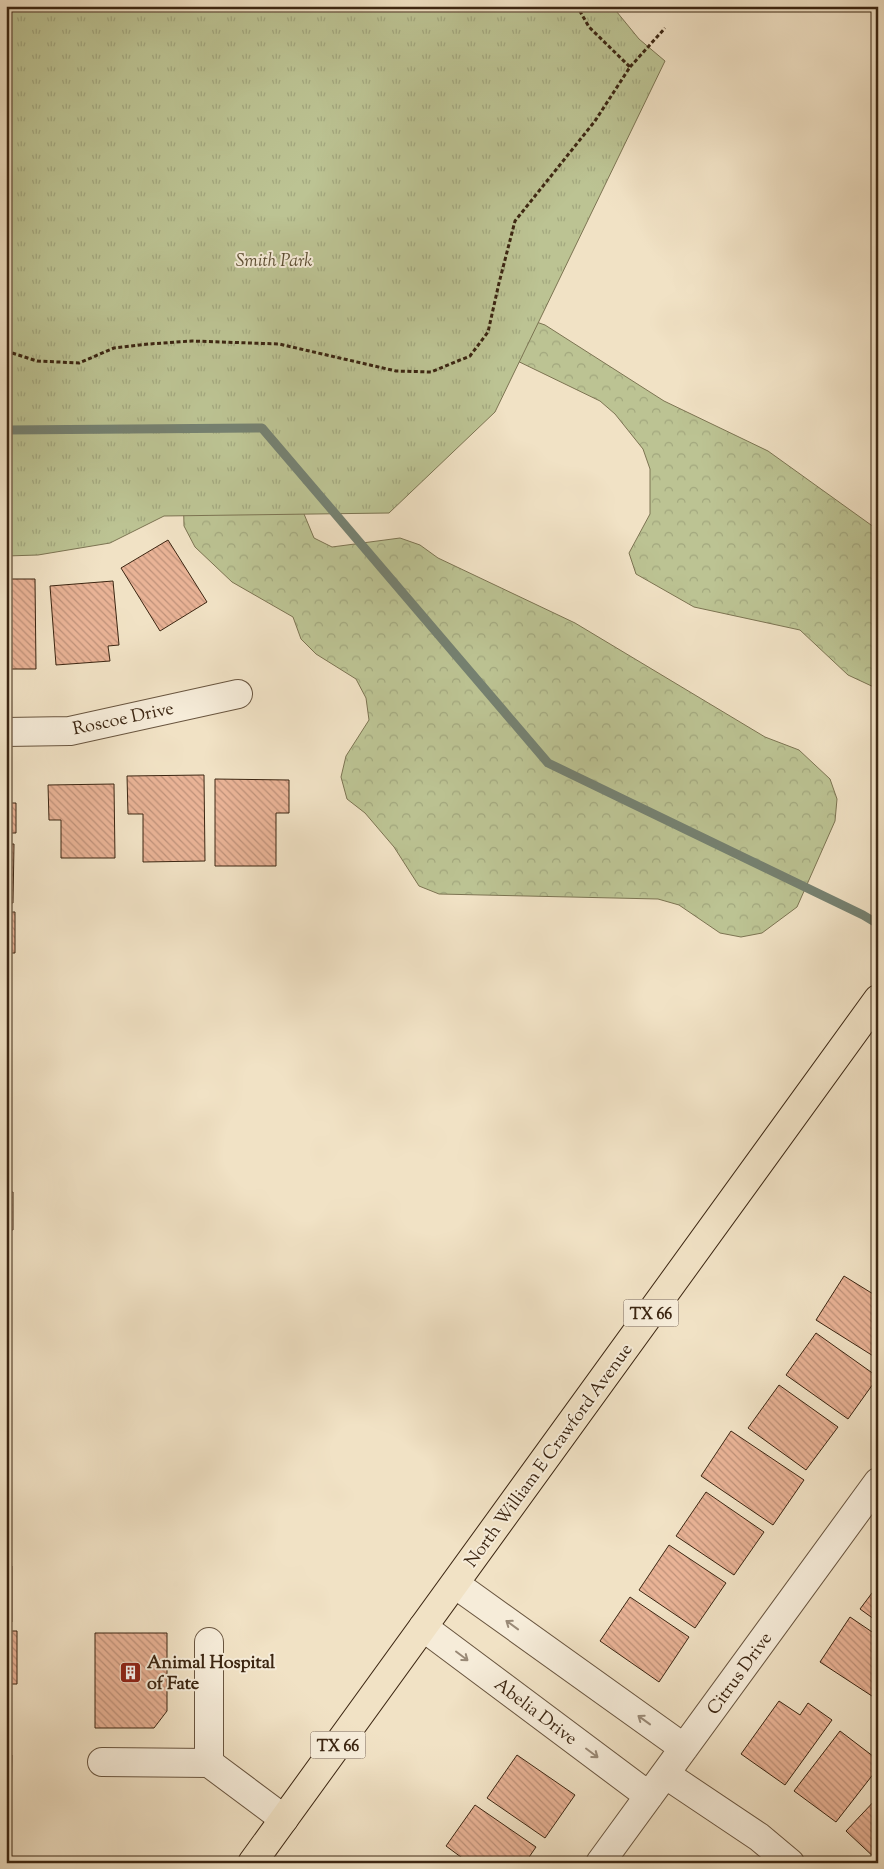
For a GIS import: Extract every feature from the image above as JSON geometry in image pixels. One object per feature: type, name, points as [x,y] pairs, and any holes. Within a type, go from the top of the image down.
[{"type":"main road","name":"North William E Crawford Avenue","points":[[252,1863],[878,999]]},
{"type":"street","name":"Roscoe Drive","points":[[6,732],[70,731],[238,694]]},
{"type":"street","name":"Citrus Drive","points":[[600,1863],[878,1482]]},
{"type":"street","points":[[455,1584],[684,1748]]},
{"type":"street","name":"Abelia Drive","points":[[423,1627],[649,1796]]},
{"type":"street","points":[[209,1763],[210,1642]]},
{"type":"street","points":[[102,1762],[209,1763],[284,1819]]},
{"type":"street","points":[[665,1774],[759,1837],[790,1863]]},
{"type":"path","points":[[577,6],[589,28],[630,67]]},
{"type":"path","points":[[6,351],[37,360],[79,363],[114,348],[149,344],[192,341],[279,344],[396,371],[431,372],[470,356],[488,332],[515,221],[595,121],[630,67],[665,28]]},
{"type":"green space","name":"Smith Park","points":[[6,6],[612,6],[639,39],[665,61],[495,412],[389,513],[164,516],[110,543],[38,555],[6,556]]},
{"type":"green space","points":[[525,318],[545,325],[664,401],[768,451],[878,530],[878,689],[848,675],[800,630],[694,607],[636,574],[629,553],[650,514],[650,469],[643,449],[615,414],[600,401],[505,355]]},
{"type":"green space","points":[[282,461],[314,538],[332,547],[400,538],[420,545],[438,558],[575,623],[765,737],[799,750],[830,779],[837,799],[835,821],[797,907],[762,933],[741,937],[720,933],[679,905],[658,899],[439,894],[419,886],[394,847],[365,813],[347,799],[341,777],[346,756],[369,720],[366,698],[356,679],[316,654],[301,639],[293,617],[232,582],[195,547],[184,526],[183,484]]},
{"type":"building","points":[[168,540],[207,602],[160,631],[121,568]]},
{"type":"building","points":[[6,579],[35,579],[36,669],[6,669]]},
{"type":"building","points":[[113,581],[119,645],[108,646],[110,661],[56,665],[50,586]]},
{"type":"building","points":[[204,775],[205,861],[143,862],[143,814],[128,814],[127,776]]},
{"type":"building","points":[[215,779],[289,780],[289,813],[276,813],[276,866],[215,866]]},
{"type":"building","points":[[114,784],[115,858],[61,858],[61,820],[49,820],[48,785]]},
{"type":"building","points":[[6,803],[16,803],[16,833],[6,833]]},
{"type":"building","points":[[6,844],[14,844],[13,903],[6,903]]},
{"type":"building","points":[[6,912],[15,912],[15,953],[6,953]]},
{"type":"building","points":[[6,992],[8,992],[8,1047],[6,1047]]},
{"type":"building","points":[[6,1056],[8,1056],[7,1116],[6,1116]]},
{"type":"building","points":[[6,1129],[8,1129],[7,1182],[6,1182]]},
{"type":"building","points":[[6,1192],[13,1192],[13,1230],[6,1230]]},
{"type":"building","points":[[844,1276],[878,1297],[878,1359],[816,1320]]},
{"type":"building","points":[[816,1333],[878,1377],[848,1419],[786,1375]]},
{"type":"building","points":[[779,1385],[838,1427],[806,1470],[748,1428]]},
{"type":"building","points":[[731,1431],[804,1480],[773,1525],[701,1476]]},
{"type":"building","points":[[706,1492],[764,1532],[734,1575],[676,1536]]},
{"type":"building","points":[[669,1545],[726,1583],[695,1628],[639,1590]]},
{"type":"building","points":[[6,1566],[12,1566],[12,1622],[6,1622]]},
{"type":"building","points":[[878,1585],[878,1622],[860,1609]]},
{"type":"building","points":[[630,1597],[689,1637],[659,1682],[600,1641]]},
{"type":"building","points":[[850,1617],[878,1636],[878,1700],[820,1662]]},
{"type":"building","points":[[6,1631],[17,1631],[17,1684],[6,1684]]},
{"type":"building","name":"Animal Hospital of Fate","points":[[95,1633],[167,1633],[167,1711],[154,1728],[95,1728]]},
{"type":"building","points":[[6,1691],[9,1691],[8,1745],[6,1745]]},
{"type":"building","points":[[779,1701],[800,1715],[808,1703],[832,1720],[785,1785],[741,1754]]},
{"type":"building","points":[[840,1731],[878,1760],[878,1768],[836,1822],[794,1791]]},
{"type":"building","points":[[6,1755],[12,1755],[11,1810],[6,1810]]},
{"type":"building","points":[[517,1755],[575,1795],[545,1838],[487,1798]]},
{"type":"building","points":[[878,1797],[878,1861],[846,1831]]},
{"type":"building","points":[[475,1805],[536,1847],[525,1863],[469,1863],[446,1846]]},
{"type":"waterway","points":[[6,430],[262,428],[548,763],[863,915],[878,924]]},
{"type":"place","name":"Animal Hospital of Fate","points":[[131,1672]]}]
